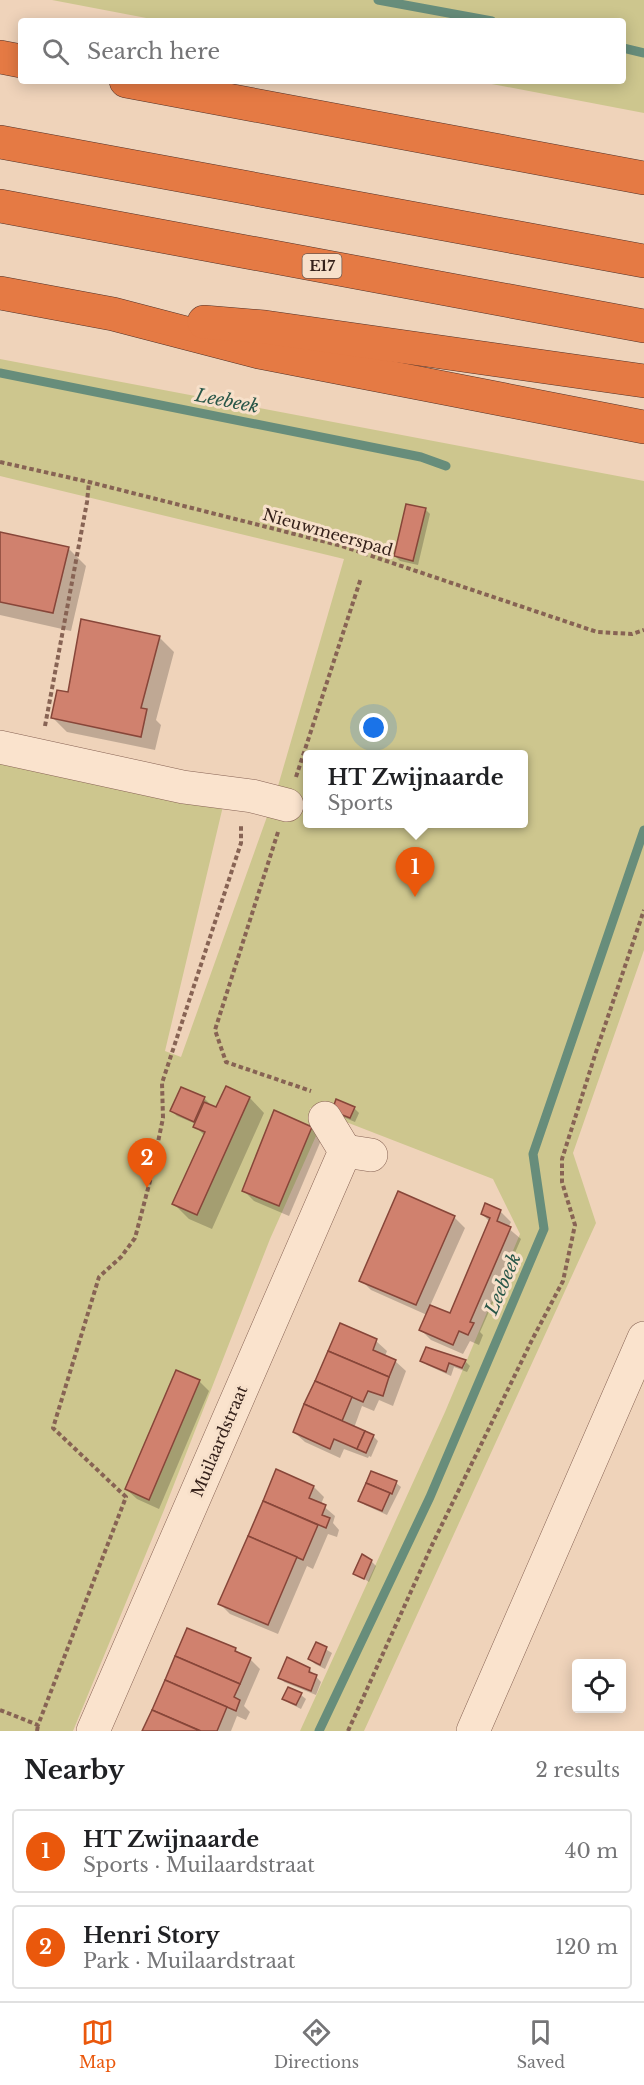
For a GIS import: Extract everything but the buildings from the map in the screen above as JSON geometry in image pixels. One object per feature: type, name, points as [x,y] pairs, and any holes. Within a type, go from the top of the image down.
[{"type":"highway","points":[[0,57],[18,60]]},
{"type":"highway","points":[[142,84],[644,178]]},
{"type":"highway","points":[[0,142],[644,261]]},
{"type":"highway","points":[[550,162],[644,188]]},
{"type":"highway","name":"E17","points":[[0,206],[644,326]]},
{"type":"highway","points":[[0,293],[113,314],[259,352],[644,427]]},
{"type":"highway","points":[[113,314],[265,327],[644,381]]},
{"type":"street","points":[[0,747],[183,787],[252,796],[287,805]]},
{"type":"street","name":"Muilaardstraat","points":[[93,1731],[358,1153],[325,1118]]},
{"type":"street","points":[[474,1731],[644,1338]]},
{"type":"path","name":"Nieuwmeerspad","points":[[0,462],[89,482],[342,546],[597,632],[632,634],[644,630]]},
{"type":"path","points":[[39,755],[89,482]]},
{"type":"path","points":[[305,750],[362,578]]},
{"type":"path","points":[[303,757],[214,1030],[226,1062],[327,1097],[325,1118]]},
{"type":"path","points":[[37,1731],[126,1497],[53,1428],[99,1277],[121,1257],[135,1238],[164,1118],[162,1083],[241,843],[240,820],[233,794]]},
{"type":"path","points":[[348,1731],[432,1545],[563,1281],[575,1225],[562,1182],[562,1158],[644,910]]},
{"type":"path","points":[[0,1710],[38,1725]]},
{"type":"shaded area","points":[[52,0],[644,0],[644,113],[492,84],[626,84],[626,18],[146,18]]},
{"type":"shaded area","points":[[0,359],[644,481],[644,950],[573,1153],[596,1223],[364,1731],[300,1731],[445,1412],[520,1234],[493,1179],[310,1108],[312,1127],[316,1136],[270,1239],[164,1510],[73,1731],[0,1731],[0,738],[228,785],[165,1051],[181,1057],[278,786],[344,559],[0,476]]},
{"type":"waterway","name":"Leebeek","points":[[378,0],[476,18]]},
{"type":"waterway","name":"Leebeek","points":[[626,49],[644,53]]},
{"type":"waterway","name":"Leebeek","points":[[0,373],[421,457],[446,466]]},
{"type":"waterway","name":"Leebeek","points":[[319,1731],[430,1497],[544,1229],[533,1154],[644,830]]},
{"type":"place","name":"HT Zwijnaarde","points":[[415,897]]},
{"type":"place","name":"Henri Story","points":[[147,1188]]}]
